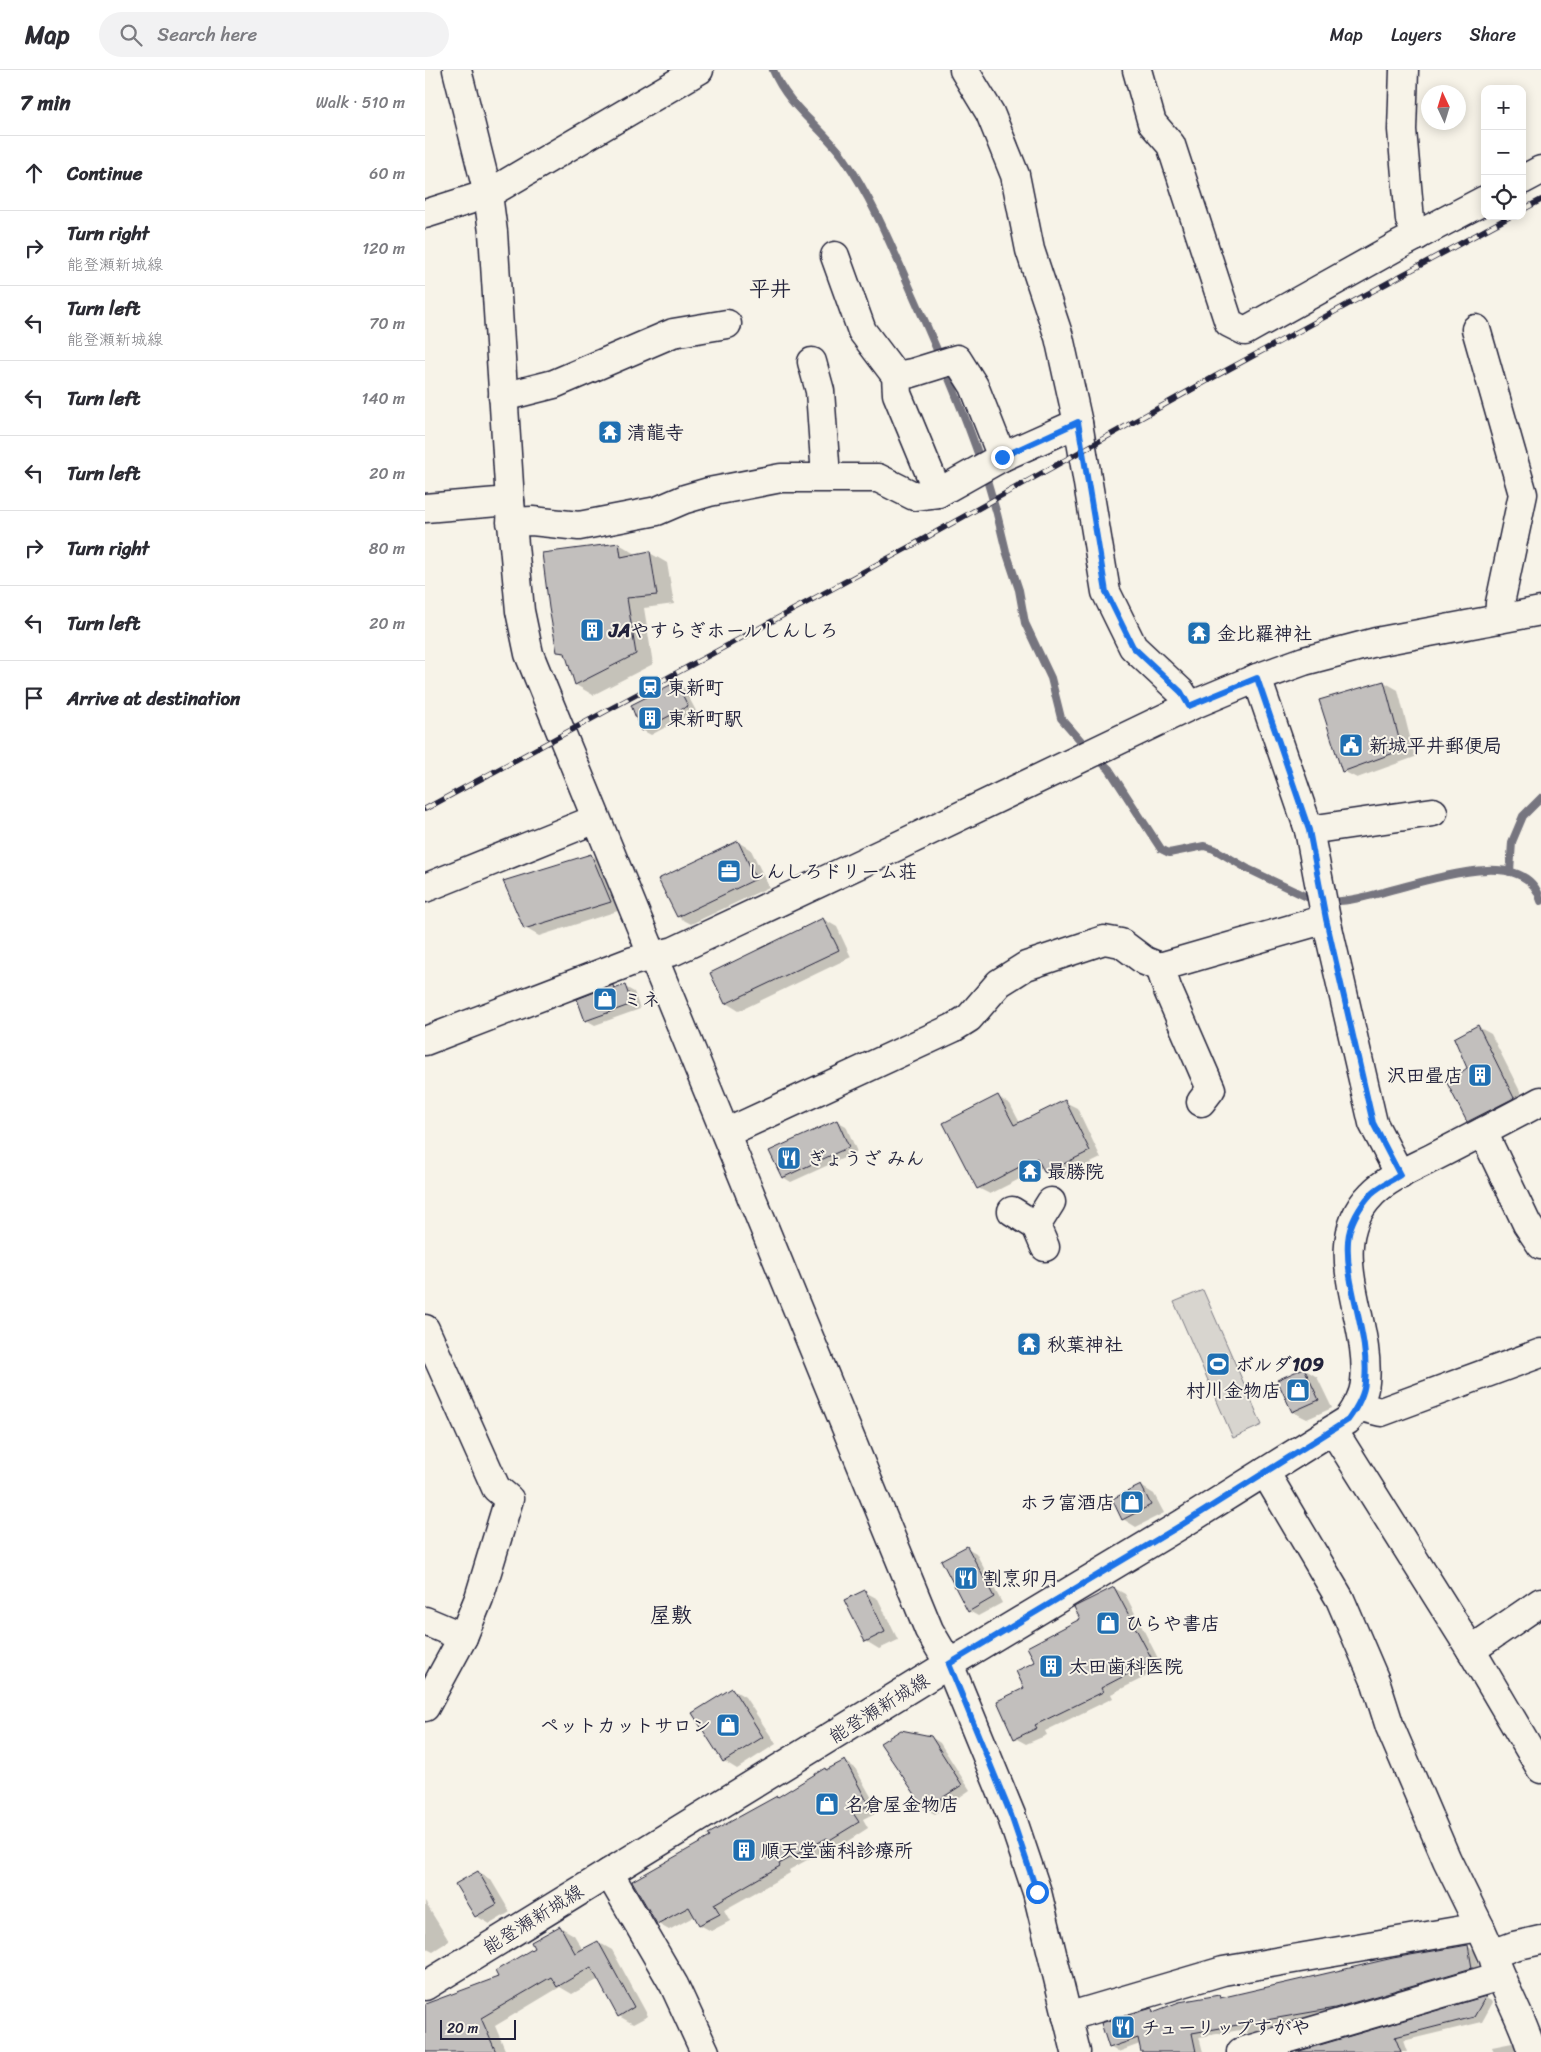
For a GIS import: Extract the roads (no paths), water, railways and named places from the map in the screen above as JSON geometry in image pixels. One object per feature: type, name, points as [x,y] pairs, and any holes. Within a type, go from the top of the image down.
[{"type":"street","points":[[457,70],[488,194],[493,232],[511,512],[520,611],[529,654],[929,1630],[949,1664],[1011,1815],[1037,1892],[1076,2052]]},
{"type":"street","points":[[425,214],[488,194],[699,70]]},
{"type":"street","points":[[964,70],[990,113],[1015,175],[1030,250],[1059,337],[1078,422],[1106,592],[1133,647],[1181,692],[1189,706]]},
{"type":"street","points":[[1137,70],[1152,124],[1171,145],[1229,323],[1245,331],[1481,202]]},
{"type":"street","points":[[1404,70],[1402,130],[1410,220],[1417,236]]},
{"type":"street","points":[[1526,178],[1541,170]]},
{"type":"street","points":[[835,256],[862,331],[895,376],[897,394],[938,493]]},
{"type":"street","points":[[503,397],[554,384],[673,333],[727,324]]},
{"type":"street","points":[[1476,329],[1523,494],[1500,603],[1499,619]]},
{"type":"street","points":[[895,376],[912,374],[957,359],[974,386],[1002,457]]},
{"type":"street","points":[[812,362],[820,391],[826,477]]},
{"type":"street","points":[[425,508],[511,512],[532,521],[579,526],[657,511],[685,499],[709,492],[781,478],[878,478],[914,496],[938,493],[1002,457],[1078,422]]},
{"type":"street","points":[[425,1041],[633,961],[673,951],[867,861],[1189,706],[1257,678],[1304,661],[1376,642],[1541,611]]},
{"type":"street","points":[[1257,678],[1309,830],[1326,919],[1373,1123],[1400,1175]]},
{"type":"street","points":[[1309,830],[1433,812]]},
{"type":"street","points":[[425,888],[596,819]]},
{"type":"street","points":[[726,1133],[953,1028],[969,1018],[999,982],[1026,966],[1104,940],[1121,943],[1145,961],[1160,967],[1326,919]]},
{"type":"street","points":[[1160,967],[1167,988],[1211,1089],[1201,1102]]},
{"type":"street","name":"能登瀬新城線","points":[[428,1978],[609,1873],[949,1664],[1183,1524],[1348,1420],[1357,1406],[1365,1383],[1365,1348],[1350,1276],[1348,1240],[1357,1213],[1372,1193],[1400,1175],[1541,1101]]},
{"type":"street","points":[[1483,1132],[1527,1224],[1541,1245]]},
{"type":"street","points":[[1012,1211],[1041,1236],[1051,1202]]},
{"type":"street","points":[[425,1329],[436,1382],[496,1488],[509,1499],[479,1598],[463,1637],[425,1707]]},
{"type":"street","points":[[1357,1406],[1381,1412],[1541,1353]]},
{"type":"street","points":[[1333,1430],[1471,1650],[1541,1769]]},
{"type":"street","points":[[1265,1472],[1340,1599],[1376,1683],[1390,1727],[1447,1860],[1480,1927],[1526,2031],[1532,2052]]},
{"type":"street","points":[[1471,1650],[1541,1602]]},
{"type":"street","points":[[425,1621],[463,1637]]},
{"type":"street","points":[[609,1873],[674,1985],[705,2052]]},
{"type":"street","points":[[1067,2017],[1223,1971],[1480,1927]]},
{"type":"street","points":[[1241,2052],[1496,1965],[1514,1946],[1541,1940]]},
{"type":"waterway","points":[[773,70],[787,95],[844,158],[864,191],[890,243],[941,358],[981,462]]},
{"type":"waterway","points":[[985,473],[1006,551],[1019,590],[1025,623],[1051,678],[1061,718],[1088,749]]},
{"type":"waterway","points":[[1096,757],[1109,769],[1161,849],[1169,853],[1204,846],[1214,849],[1248,869],[1311,899],[1317,900]]},
{"type":"waterway","points":[[1510,872],[1512,842],[1523,816],[1541,798]]},
{"type":"waterway","points":[[1329,901],[1351,900],[1445,876],[1478,871],[1506,871],[1528,880],[1541,901]]},
{"type":"railway","points":[[1526,208],[1541,200]]},
{"type":"railway","points":[[425,809],[911,546],[1214,377],[1504,220]]},
{"type":"place","name":"清龍寺","points":[[610,432]]},
{"type":"place","name":"JAやすらぎホールしんしろ","points":[[592,630]]},
{"type":"place","name":"金比羅神社","points":[[1199,633]]},
{"type":"place","name":"東新町","points":[[650,687]]},
{"type":"place","name":"東新町駅","points":[[650,718]]},
{"type":"place","name":"新城平井郵便局","points":[[1351,745]]},
{"type":"place","name":"しんしろドリーム荘","points":[[729,871]]},
{"type":"place","name":"ミネ","points":[[605,999]]},
{"type":"place","name":"沢田畳店","points":[[1480,1075]]},
{"type":"place","name":"ぎょうざ みん","points":[[789,1158]]},
{"type":"place","name":"最勝院","points":[[1030,1171]]},
{"type":"place","name":"秋葉神社","points":[[1029,1344]]},
{"type":"place","name":"ボルダ109","points":[[1218,1364]]},
{"type":"place","name":"村川金物店","points":[[1298,1390]]},
{"type":"place","name":"ホラ富酒店","points":[[1132,1502]]},
{"type":"place","name":"割烹卯月","points":[[966,1578]]},
{"type":"place","name":"ひらや書店","points":[[1108,1623]]},
{"type":"place","name":"太田歯科医院","points":[[1051,1666]]},
{"type":"place","name":"ペットカットサロン","points":[[728,1725]]},
{"type":"place","name":"名倉屋金物店","points":[[827,1804]]},
{"type":"place","name":"順天堂歯科診療所","points":[[744,1850]]},
{"type":"place","name":"チューリップすがや","points":[[1123,2027]]},
{"type":"district","name":"平井","points":[[770,289]]},
{"type":"district","name":"屋敷","points":[[671,1615]]}]
